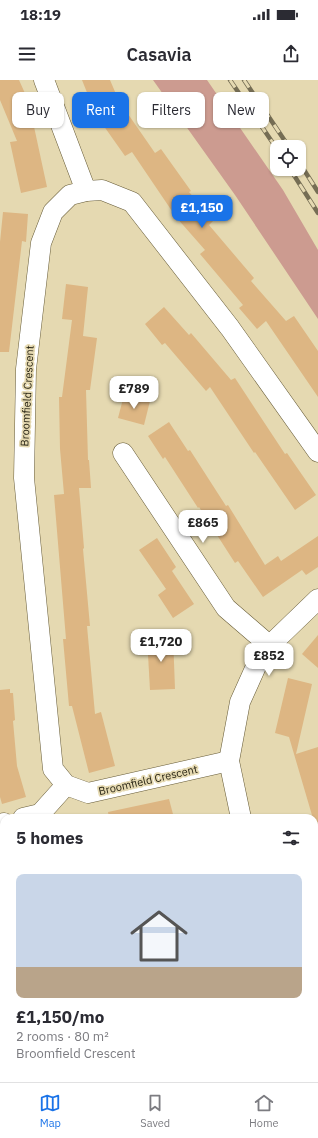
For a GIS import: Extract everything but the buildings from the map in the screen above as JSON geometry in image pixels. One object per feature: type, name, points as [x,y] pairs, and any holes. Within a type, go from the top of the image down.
[{"type":"street","points":[[44,80],[86,191]]},
{"type":"street","name":"Broomfield Crescent","points":[[229,761],[88,793],[66,785],[53,769],[24,478],[26,369],[41,243],[53,212],[70,194],[102,190],[119,195],[132,202],[230,328],[318,452]]},
{"type":"street","points":[[123,453],[226,608],[270,646]]},
{"type":"street","points":[[240,814],[229,761],[240,702],[262,653],[318,599]]},
{"type":"street","points":[[40,814],[66,785]]},
{"type":"shaded area","points":[[153,80],[207,80],[215,92],[213,92],[213,128],[240,128],[270,171],[270,176],[273,176],[283,190],[318,250],[318,319],[235,195],[187,128],[205,128],[205,92],[162,92]]},
{"type":"railway","points":[[230,80],[271,140]]},
{"type":"railway","points":[[244,80],[284,140]]},
{"type":"railway","points":[[306,173],[318,192]]},
{"type":"railway","points":[[294,176],[318,213]]}]
